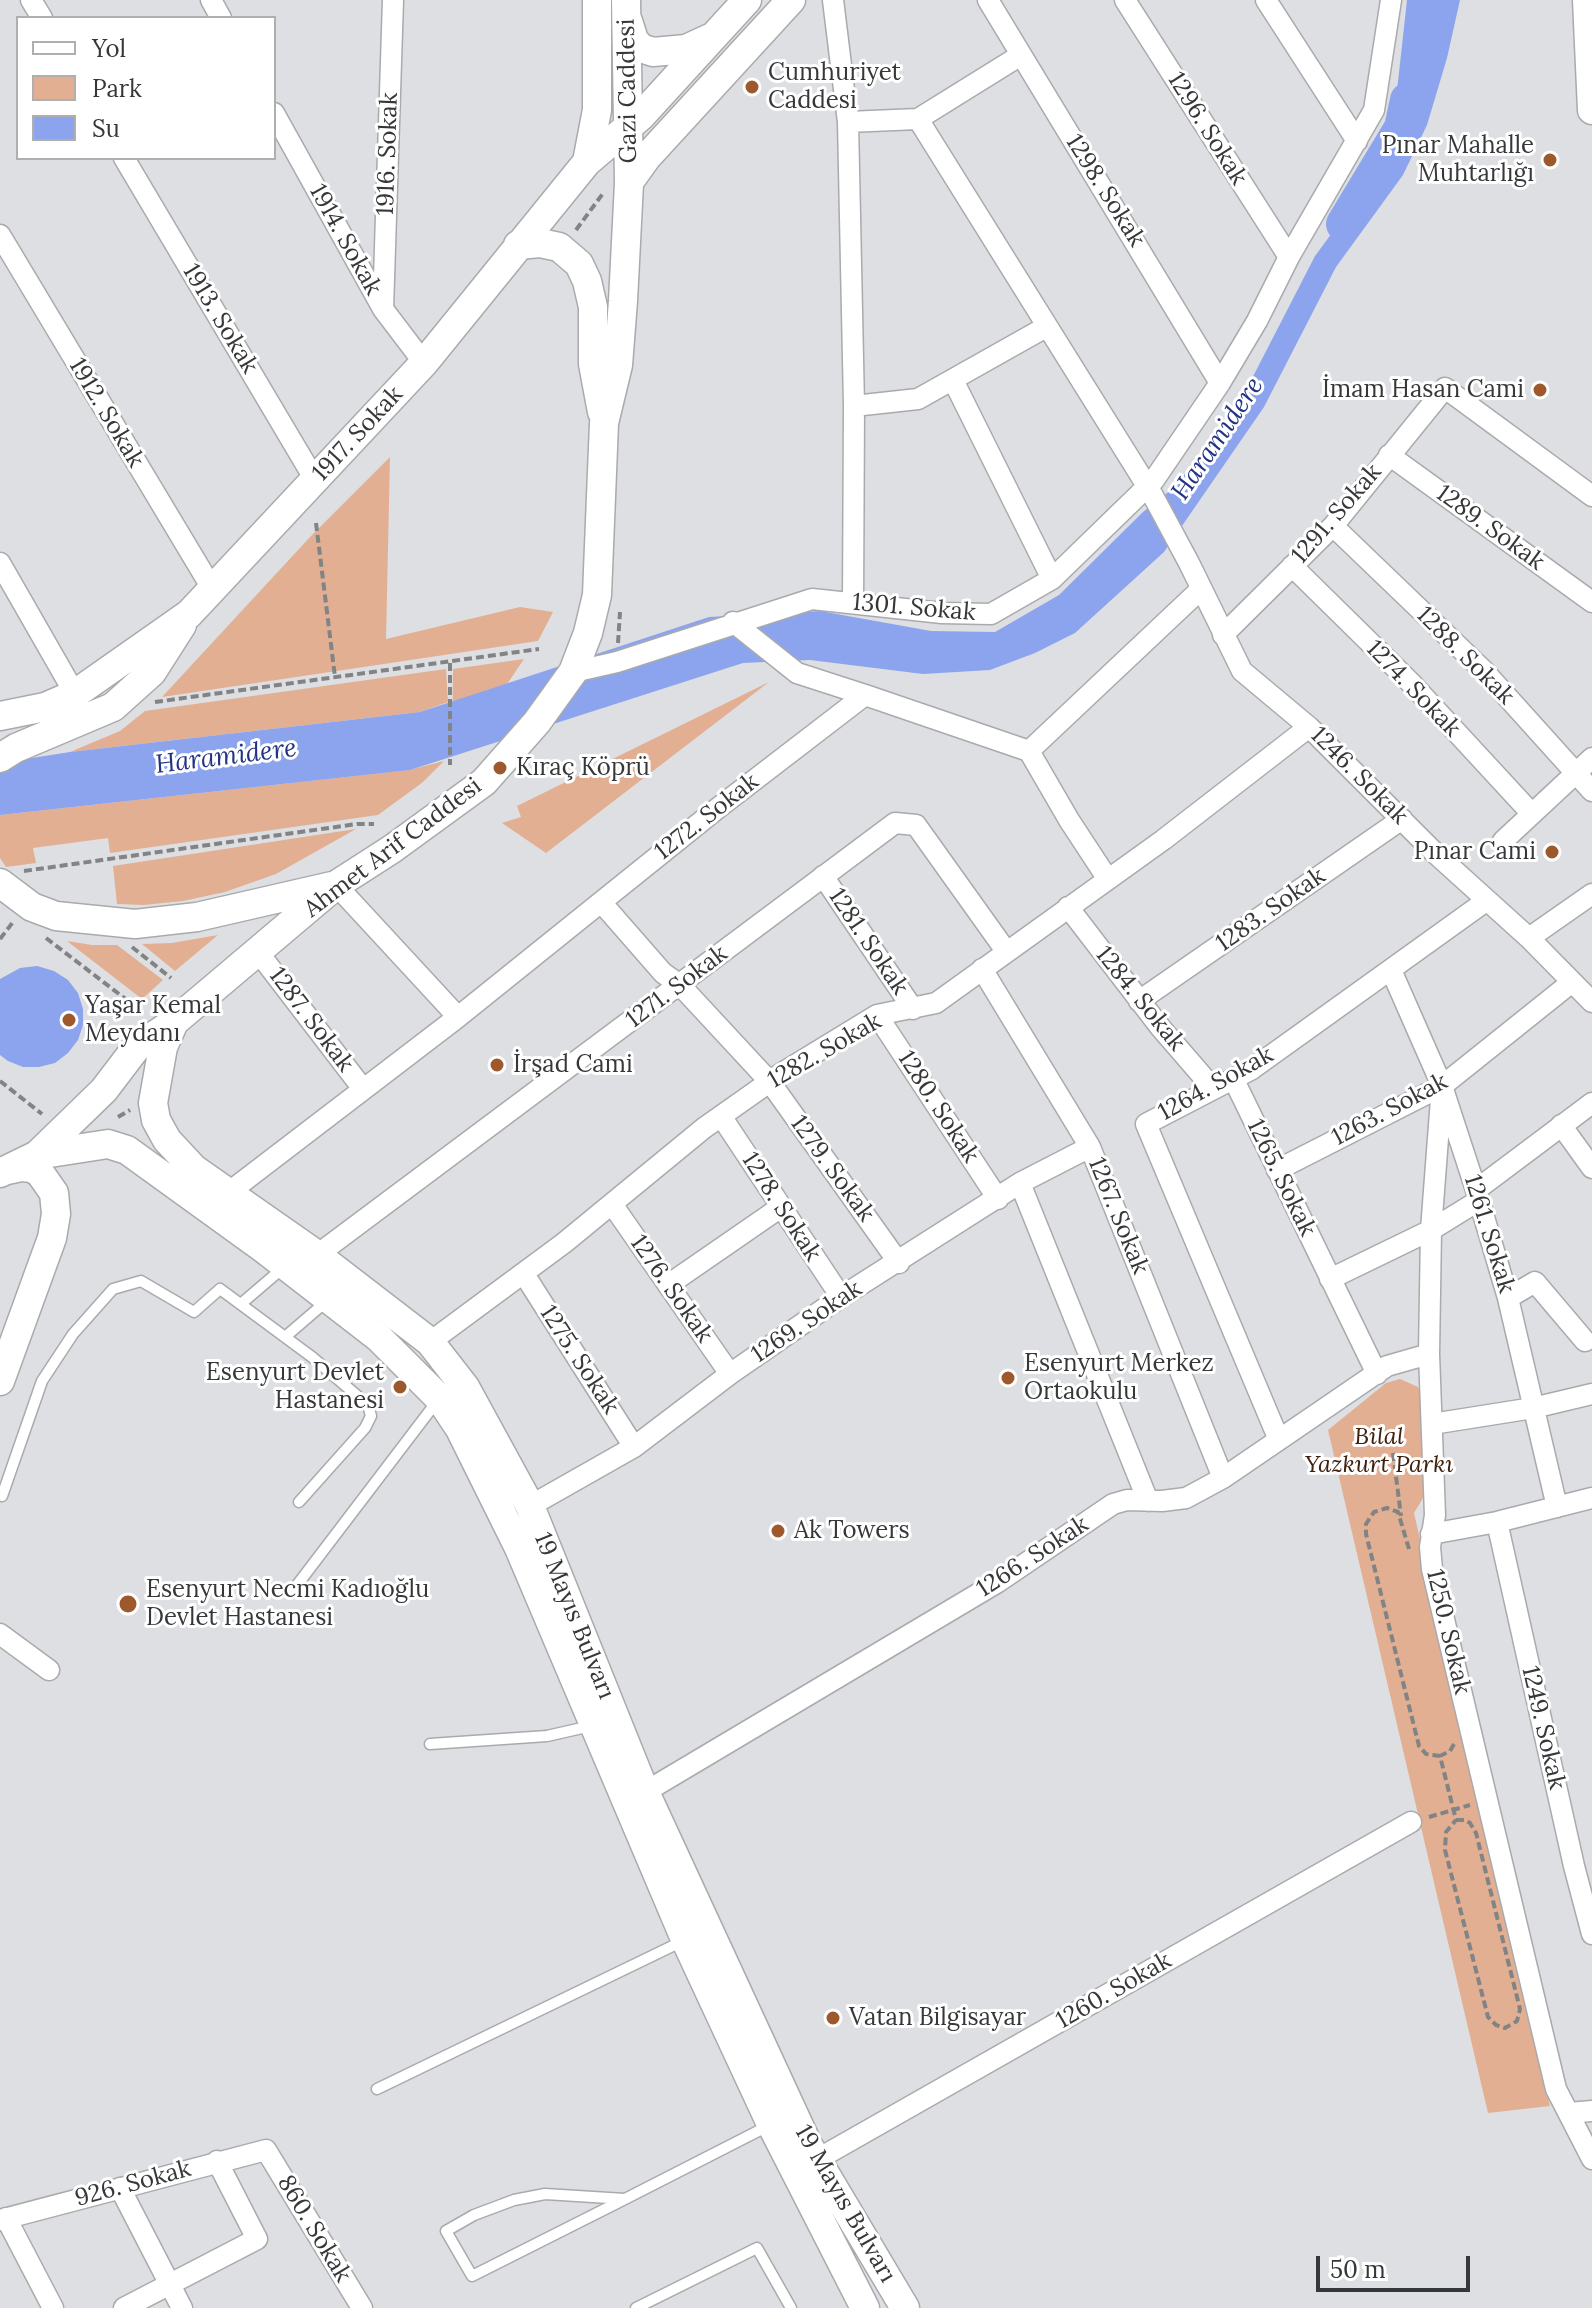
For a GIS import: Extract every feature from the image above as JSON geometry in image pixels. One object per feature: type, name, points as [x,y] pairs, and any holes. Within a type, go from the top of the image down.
[{"type":"main road","name":"Gazi Caddesi","points":[[587,162],[597,110],[597,0]]},
{"type":"main road","name":"1917. Sokak","points":[[0,716],[45,707],[75,694],[189,614],[424,363],[587,162],[630,127],[747,0]]},
{"type":"main road","points":[[620,183],[791,0]]},
{"type":"main road","points":[[1587,0],[1592,110]]},
{"type":"main road","name":"Gazi Caddesi","points":[[620,183],[630,127],[627,8]]},
{"type":"main road","points":[[627,8],[634,40],[641,48],[653,52],[686,49],[714,37]]},
{"type":"main road","name":"Ahmet Arif Caddesi","points":[[3,1171],[37,1155],[104,1090],[136,1048],[174,1022],[336,885],[392,849],[484,782],[537,722],[573,672],[588,633],[597,595],[604,423],[618,365],[620,183]]},
{"type":"main road","points":[[518,245],[540,243],[559,247],[579,264],[583,272],[593,307],[593,364],[604,423]]},
{"type":"main road","name":"1917. Sokak","points":[[8,753],[113,707],[152,672],[189,614]]},
{"type":"main road","points":[[9,877],[32,907],[56,916],[80,921],[135,924],[197,917],[336,885]]},
{"type":"main road","name":"19 Mayıs Bulvarı","points":[[174,1022],[163,1047],[153,1103],[156,1120],[167,1140],[194,1169],[317,1255],[430,1342],[465,1387],[530,1506],[645,1792],[816,2160],[905,2308]]},
{"type":"main road","name":"19 Mayıs Bulvarı","points":[[37,1155],[98,1145],[117,1145],[127,1150],[329,1299],[399,1355],[440,1399],[460,1429],[519,1548],[685,1939],[771,2124],[865,2308]]},
{"type":"main road","points":[[0,1381],[52,1238],[56,1214],[54,1193],[40,1173],[21,1167],[3,1171]]},
{"type":"street","name":"1916. Sokak","points":[[383,309],[393,0]]},
{"type":"street","points":[[833,0],[848,122],[854,406],[853,603]]},
{"type":"street","name":"1298. Sokak","points":[[988,0],[1220,383]]},
{"type":"street","name":"1296. Sokak","points":[[1125,0],[1289,257]]},
{"type":"street","points":[[1266,0],[1357,141]]},
{"type":"street","name":"1301. Sokak","points":[[573,672],[617,662],[733,622],[812,599],[942,613],[991,614],[1052,579],[1149,492],[1257,321],[1289,257],[1374,110],[1391,0]]},
{"type":"street","points":[[848,122],[918,119],[1021,55]]},
{"type":"street","name":"1914. Sokak","points":[[276,117],[383,309],[424,363]]},
{"type":"street","name":"1246. Sokak","points":[[918,119],[1149,492],[1189,563],[1242,671],[1309,727],[1592,1002]]},
{"type":"street","name":"1913. Sokak","points":[[125,160],[315,480]]},
{"type":"street","name":"1912. Sokak","points":[[0,235],[213,590]]},
{"type":"street","points":[[854,406],[918,399],[1046,327]]},
{"type":"street","points":[[953,380],[1052,579]]},
{"type":"street","name":"1291. Sokak","points":[[1223,635],[1333,526],[1445,388],[1592,496]]},
{"type":"street","name":"1289. Sokak","points":[[1389,455],[1592,602]]},
{"type":"street","name":"1288. Sokak","points":[[1333,526],[1483,670],[1592,791]]},
{"type":"street","points":[[0,563],[75,694]]},
{"type":"street","name":"1274. Sokak","points":[[1292,566],[1412,684],[1532,814]]},
{"type":"street","points":[[1029,751],[1201,589]]},
{"type":"street","points":[[733,622],[797,673],[1029,751],[1107,878]]},
{"type":"street","name":"1272. Sokak","points":[[228,1193],[458,1017],[865,695]]},
{"type":"street","name":"1282. Sokak","points":[[430,1342],[524,1274],[721,1116],[877,1015],[936,1003],[1163,840],[1309,727]]},
{"type":"street","points":[[1503,841],[1592,758]]},
{"type":"street","name":"1283. Sokak","points":[[1139,1001],[1402,819]]},
{"type":"street","name":"1271. Sokak","points":[[317,1255],[895,823],[916,825],[1006,951]]},
{"type":"street","name":"1281. Sokak","points":[[823,876],[913,1009]]},
{"type":"street","points":[[336,885],[458,1017]]},
{"type":"street","points":[[1529,938],[1592,894]]},
{"type":"street","name":"1264. Sokak","points":[[1279,1440],[1146,1124],[1252,1069],[1486,901]]},
{"type":"street","name":"1279. Sokak","points":[[601,902],[663,973],[680,985],[770,1082],[899,1263]]},
{"type":"street","name":"1284. Sokak","points":[[1068,907],[1139,1001],[1196,1068],[1224,1082]]},
{"type":"street","name":"1287. Sokak","points":[[258,952],[363,1089]]},
{"type":"street","name":"1267. Sokak","points":[[982,969],[1090,1147],[1223,1478]]},
{"type":"street","name":"1261. Sokak","points":[[1391,970],[1442,1086],[1477,1195],[1508,1298],[1557,1507]]},
{"type":"street","name":"1263. Sokak","points":[[1277,1170],[1442,1086],[1572,982]]},
{"type":"street","name":"1280. Sokak","points":[[877,1015],[998,1199]]},
{"type":"street","name":"1265. Sokak","points":[[1224,1082],[1277,1170],[1377,1374]]},
{"type":"street","name":"1250. Sokak","points":[[1442,1086],[1431,1230],[1429,1354],[1435,1515],[1431,1534],[1432,1569],[1556,2089],[1592,2159]]},
{"type":"street","points":[[1330,1279],[1431,1230],[1592,1103]]},
{"type":"street","name":"1278. Sokak","points":[[721,1116],[841,1297]]},
{"type":"street","points":[[1561,1125],[1592,1168]]},
{"type":"street","name":"1269. Sokak","points":[[530,1506],[634,1447],[730,1374],[841,1297],[899,1263],[1020,1183],[1090,1147]]},
{"type":"street","points":[[1020,1183],[1148,1501]]},
{"type":"street","name":"1276. Sokak","points":[[612,1204],[730,1374]]},
{"type":"street","points":[[668,1285],[781,1207]]},
{"type":"street","name":"1275. Sokak","points":[[524,1274],[634,1447]]},
{"type":"street","points":[[1508,1298],[1535,1282],[1585,1341]]},
{"type":"street","name":"1266. Sokak","points":[[645,1792],[998,1582],[1113,1504],[1127,1500],[1186,1498],[1223,1478],[1387,1366],[1429,1354]]},
{"type":"street","points":[[1432,1424],[1533,1408],[1592,1394]]},
{"type":"street","points":[[1431,1534],[1497,1522],[1592,1498]]},
{"type":"street","name":"1249. Sokak","points":[[1497,1522],[1592,1934]]},
{"type":"street","points":[[0,1634],[49,1670]]},
{"type":"street","name":"1260. Sokak","points":[[816,2160],[1411,1822]]},
{"type":"street","points":[[1569,2113],[1592,2111]]},
{"type":"street","name":"926. Sokak","points":[[3,2219],[266,2150]]},
{"type":"street","name":"860. Sokak","points":[[266,2150],[362,2308]]},
{"type":"street","points":[[124,2308],[257,2239],[217,2161]]},
{"type":"street","points":[[120,2188],[182,2308]]},
{"type":"street","points":[[3,2219],[53,2308]]},
{"type":"lane","points":[[242,1303],[286,1265]]},
{"type":"lane","points":[[2,1496],[42,1381],[73,1334],[113,1289],[141,1281],[194,1312],[220,1289],[242,1303],[368,1405],[371,1416],[365,1428],[299,1502]]},
{"type":"lane","points":[[285,1337],[329,1299]]},
{"type":"lane","points":[[291,1593],[440,1399]]},
{"type":"lane","points":[[430,1744],[547,1736],[593,1725]]},
{"type":"lane","points":[[377,2089],[685,1939]]},
{"type":"lane","points":[[625,2199],[545,2194],[514,2200],[474,2215],[446,2231],[472,2276],[625,2199],[771,2124]]},
{"type":"lane","points":[[636,2308],[757,2248],[791,2308]]},
{"type":"path","points":[[570,239],[620,183]]},
{"type":"path","points":[[316,523],[335,677]]},
{"type":"path","points":[[145,703],[539,649]]},
{"type":"path","points":[[450,662],[450,765]]},
{"type":"path","points":[[9,877],[342,826],[374,824]]},
{"type":"path","points":[[0,939],[16,919]]},
{"type":"path","points":[[43,936],[136,1007]]},
{"type":"path","points":[[125,942],[171,978]]},
{"type":"path","points":[[0,1081],[42,1114]]},
{"type":"path","points":[[1393,1453],[1401,1518],[1409,1552]]},
{"type":"path","points":[[1401,1518],[1391,1509],[1380,1509],[1366,1524],[1366,1534],[1419,1746],[1426,1754],[1440,1756],[1452,1749],[1454,1741]]},
{"type":"path","points":[[1440,1756],[1456,1820]]},
{"type":"path","points":[[1411,1822],[1488,1800]]},
{"type":"path","points":[[1456,1820],[1470,1823],[1476,1833],[1520,2009],[1517,2021],[1505,2028],[1488,2017],[1445,1850],[1446,1832],[1456,1820]]},
{"type":"green space","points":[[390,457],[386,639],[520,607],[553,612],[538,641],[162,697],[311,536]]},
{"type":"green space","points":[[524,659],[501,693],[452,754],[453,669]]},
{"type":"green space","points":[[446,669],[448,702],[420,712],[70,752],[120,731],[145,711]]},
{"type":"green space","points":[[769,682],[546,853],[502,823],[521,817],[517,806]]},
{"type":"green space","points":[[444,761],[423,782],[378,815],[110,853],[108,838],[33,848],[36,863],[6,867],[0,858],[0,815],[409,770]]},
{"type":"green space","points":[[356,829],[276,874],[225,892],[183,901],[117,904],[113,866]]},
{"type":"green space","points":[[218,935],[175,971],[142,944],[172,943]]},
{"type":"green space","points":[[67,941],[117,945],[163,980],[142,999]]},
{"type":"green space","name":"Bilal Yazkurt Parkı","points":[[1400,1379],[1418,1387],[1421,1394],[1426,1493],[1414,1513],[1550,2106],[1488,2113],[1328,1430],[1386,1383]]},
{"type":"water","points":[[1407,0],[1460,0],[1427,125],[1403,175],[1336,267],[1264,407],[1164,552],[1075,633],[990,670],[923,674],[810,660],[743,663],[410,770],[0,815],[0,763],[70,752],[420,712],[709,617],[820,611],[931,631],[995,632],[1059,595],[1143,512],[1176,486],[1244,394],[1315,256],[1390,154]]},
{"type":"water","points":[[37,966],[54,971],[68,980],[78,993],[83,1009],[83,1025],[78,1040],[55,1063],[23,1067],[0,1055],[0,979],[20,968]]},
{"type":"waterway","name":"Haramidere","points":[[1344,224],[1402,128],[1408,100]]},
{"type":"place","name":"Cumhuriyet Caddesi","points":[[752,87]]},
{"type":"place","name":"Pınar Mahalle Muhtarlığı","points":[[1550,160]]},
{"type":"place","name":"İmam Hasan Cami","points":[[1540,390]]},
{"type":"place","name":"Kıraç Köprü","points":[[500,768]]},
{"type":"place","name":"Pınar Cami","points":[[1552,852]]},
{"type":"place","name":"Yaşar Kemal Meydanı","points":[[69,1020]]},
{"type":"place","name":"İrşad Cami","points":[[497,1065]]},
{"type":"place","name":"Esenyurt Merkez Ortaokulu","points":[[1008,1378]]},
{"type":"place","name":"Esenyurt Devlet Hastanesi","points":[[400,1387]]},
{"type":"place","name":"Ak Towers","points":[[778,1531]]},
{"type":"place","name":"Esenyurt Necmi Kadıoğlu Devlet Hastanesi","points":[[128,1604]]},
{"type":"place","name":"Vatan Bilgisayar","points":[[833,2018]]}]
